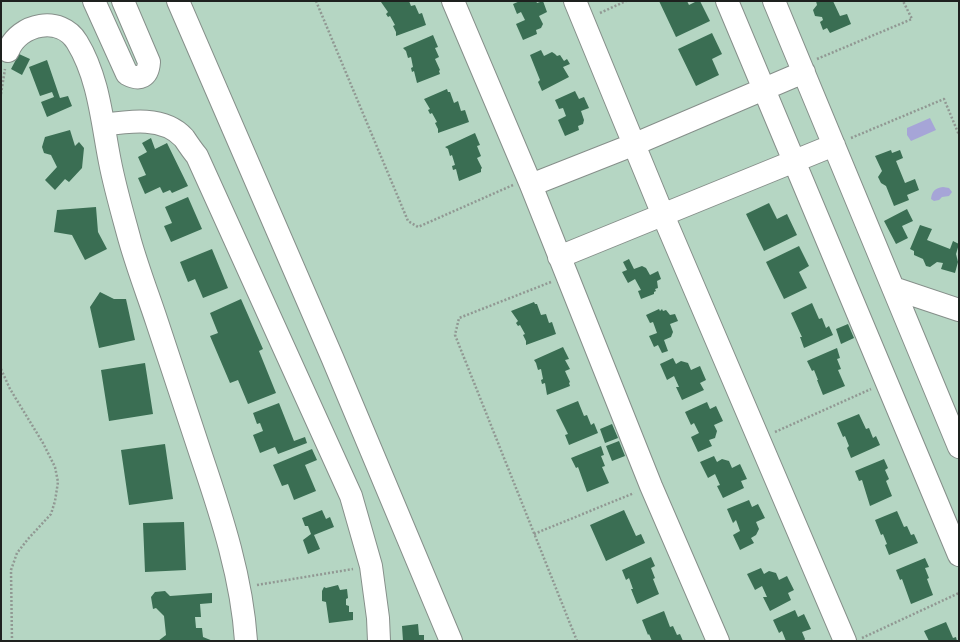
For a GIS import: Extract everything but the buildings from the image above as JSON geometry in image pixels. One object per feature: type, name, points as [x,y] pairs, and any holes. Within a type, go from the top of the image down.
[{"type":"street","points":[[94,1],[127,74],[134,78],[143,77],[148,70],[149,62],[123,1]]},
{"type":"street","points":[[178,1],[329,350],[451,641]]},
{"type":"street","points":[[453,1],[529,182],[651,486],[718,641]]},
{"type":"street","points":[[727,1],[959,555]]},
{"type":"street","points":[[774,1],[959,447]]},
{"type":"street","points":[[579,11],[663,215],[760,438],[845,641]]},
{"type":"street","points":[[8,51],[14,40],[28,29],[41,25],[54,26],[66,31],[76,40],[94,80],[104,125],[110,163],[134,254],[218,507],[239,588],[246,641]]},
{"type":"street","points":[[529,182],[635,144],[765,90],[802,69]]},
{"type":"street","points":[[104,125],[126,121],[149,121],[168,127],[183,137],[196,156],[351,496],[371,566],[379,641]]},
{"type":"street","points":[[563,266],[663,215],[834,145]]},
{"type":"street","points":[[893,288],[959,310]]},
{"type":"path","points":[[316,1],[408,221],[418,227],[529,182]]},
{"type":"path","points":[[579,11],[626,1]]},
{"type":"path","points":[[802,69],[912,19],[904,1]]},
{"type":"path","points":[[1,94],[8,51]]},
{"type":"path","points":[[834,145],[944,99],[959,135]]},
{"type":"path","points":[[563,266],[459,318],[455,335],[577,641]]},
{"type":"path","points":[[1,369],[10,389],[43,443],[55,467],[58,482],[51,514],[17,553],[11,570],[12,641]]},
{"type":"path","points":[[760,438],[886,382]]},
{"type":"path","points":[[534,534],[651,486]]},
{"type":"path","points":[[239,588],[371,566]]},
{"type":"path","points":[[857,641],[959,593]]},
{"type":"green space","points":[[1,1],[959,1],[959,641],[1,641]]},
{"type":"water","points":[[930,118],[936,130],[911,141],[907,135],[907,128]]},
{"type":"water","points":[[943,187],[949,188],[952,192],[949,196],[942,197],[939,200],[934,201],[931,199],[934,190]]}]
